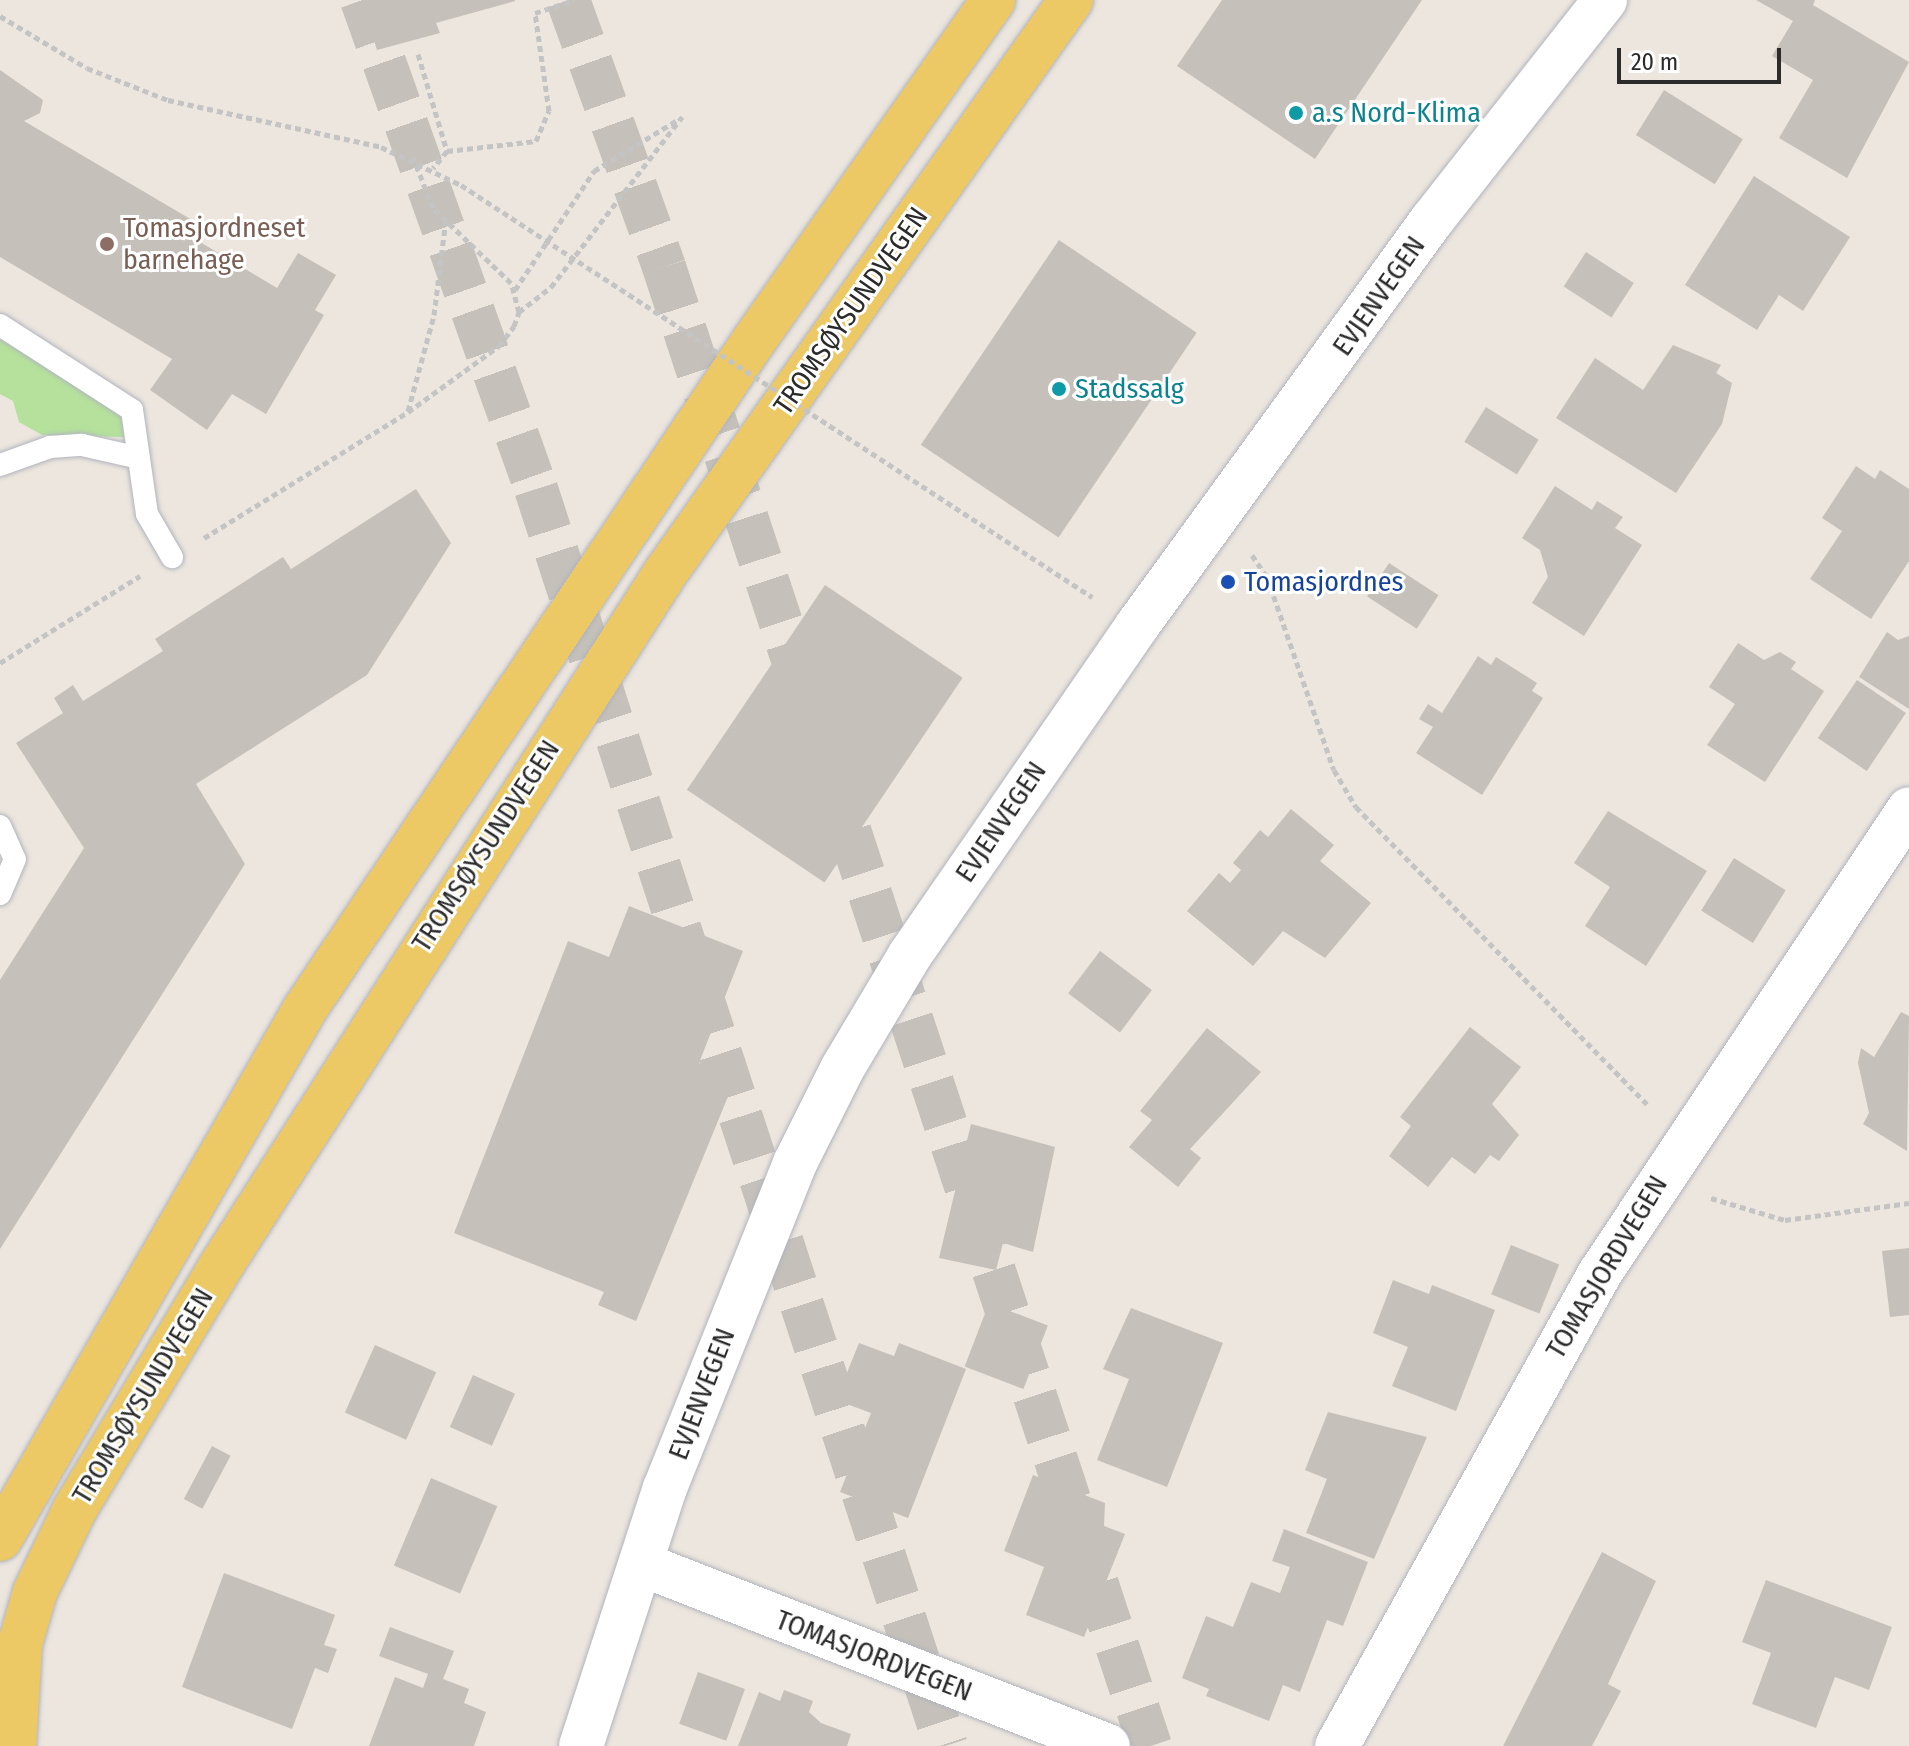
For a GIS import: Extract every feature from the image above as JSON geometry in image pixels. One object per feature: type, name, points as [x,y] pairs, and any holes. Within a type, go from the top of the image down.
[{"type":"main road","name":"TROMSØYSUNDVEGEN","points":[[0,1539],[305,1009],[753,342],[993,0]]},
{"type":"main road","name":"TROMSØYSUNDVEGEN","points":[[14,1746],[20,1644],[35,1592],[75,1509],[219,1269],[666,572],[1071,0]]},
{"type":"main road","points":[[0,1735],[7,1746]]},
{"type":"street","name":"EVJENVEGEN","points":[[581,1746],[641,1564],[795,1163],[910,955],[1432,220],[1605,0]]},
{"type":"street","name":"TOMASJORDVEGEN","points":[[1337,1746],[1657,1182],[1909,809]]},
{"type":"street","name":"TOMASJORDVEGEN","points":[[641,1564],[1108,1746]]},
{"type":"lane","points":[[0,325],[132,410],[147,514],[172,557]]},
{"type":"lane","points":[[0,465],[50,447],[82,445],[139,458]]},
{"type":"lane","points":[[0,826],[15,859],[0,894]]},
{"type":"path","points":[[433,168],[447,151],[536,141],[549,111],[535,13],[574,0]]},
{"type":"path","points":[[0,16],[87,68],[168,100],[413,157],[461,185],[1092,597]]},
{"type":"path","points":[[418,54],[447,151]]},
{"type":"path","points":[[0,663],[408,412],[499,346],[519,312],[551,287],[682,117],[594,171],[515,290]]},
{"type":"path","points":[[413,157],[420,186],[446,219],[515,290],[519,312]]},
{"type":"path","points":[[408,412],[434,315],[446,219]]},
{"type":"path","points":[[1245,545],[1267,577],[1334,770],[1356,807],[1617,1078],[1691,1134]]},
{"type":"path","points":[[1657,1182],[1785,1220],[1909,1203]]},
{"type":"green space","points":[[0,339],[121,414],[124,437],[42,435],[19,422],[13,401],[0,394]]},
{"type":"building","points":[[361,0],[515,1],[436,23],[440,33],[377,50]]},
{"type":"building","name":"a.s Nord-Klima","points":[[1222,0],[1422,0],[1315,159],[1177,66]]},
{"type":"building","points":[[1756,0],[1815,0],[1813,5],[1909,62],[1847,178],[1779,138],[1813,80],[1772,56],[1793,21]]},
{"type":"building","points":[[0,70],[43,100],[40,113],[24,121],[192,220],[185,233],[277,288],[298,253],[336,275],[315,310],[324,315],[266,414],[232,394],[207,430],[150,390],[172,359],[0,257]]},
{"type":"building","points":[[1664,90],[1743,139],[1715,184],[1636,135]]},
{"type":"building","points":[[1754,176],[1850,237],[1803,311],[1779,295],[1757,330],[1685,285]]},
{"type":"building","name":"Stadssalg","points":[[1059,240],[1197,333],[1058,538],[921,445]]},
{"type":"building","points":[[1586,252],[1634,283],[1611,317],[1564,286]]},
{"type":"building","points":[[1673,345],[1721,365],[1716,373],[1732,383],[1722,424],[1676,493],[1556,418],[1595,358],[1643,390]]},
{"type":"building","points":[[1486,407],[1539,440],[1517,475],[1464,442]]},
{"type":"building","points":[[1856,466],[1875,479],[1880,470],[1909,489],[1909,561],[1871,619],[1810,579],[1842,531],[1822,518]]},
{"type":"building","points":[[1555,486],[1592,510],[1597,501],[1623,517],[1615,528],[1642,545],[1584,636],[1532,603],[1548,577],[1540,550],[1522,538]]},
{"type":"building","points":[[416,489],[451,543],[367,675],[196,784],[245,864],[0,1249],[0,980],[84,848],[16,743],[63,713],[54,698],[73,685],[83,701],[163,651],[155,639],[283,557],[291,569]]},
{"type":"building","points":[[1389,563],[1438,595],[1417,629],[1367,597]]},
{"type":"building","points":[[825,585],[963,678],[824,883],[687,790]]},
{"type":"building","points":[[1887,632],[1898,640],[1909,636],[1909,709],[1859,677]]},
{"type":"building","points":[[1738,643],[1764,660],[1780,652],[1796,662],[1791,669],[1824,691],[1765,782],[1707,745],[1735,704],[1709,687]]},
{"type":"building","points":[[1478,656],[1491,665],[1496,657],[1537,683],[1532,691],[1543,698],[1482,795],[1416,753],[1433,727],[1419,719],[1428,704],[1442,713]]},
{"type":"building","points":[[1857,680],[1906,713],[1867,771],[1818,738]]},
{"type":"building","points":[[1291,809],[1334,845],[1320,861],[1371,903],[1325,958],[1283,931],[1253,966],[1187,911],[1219,873],[1230,883],[1241,870],[1233,863],[1260,830],[1268,837]]},
{"type":"building","points":[[1608,811],[1707,871],[1646,966],[1585,926],[1610,887],[1574,863]]},
{"type":"building","points":[[1734,858],[1786,890],[1753,943],[1701,911]]},
{"type":"building","points":[[629,906],[743,951],[699,1063],[736,1077],[636,1321],[598,1305],[604,1292],[454,1233],[568,941],[609,957]]},
{"type":"building","points":[[1100,951],[1152,990],[1120,1032],[1068,993]]},
{"type":"building","points":[[1901,1012],[1909,1016],[1907,1151],[1863,1124],[1869,1113],[1858,1063],[1861,1048],[1874,1057]]},
{"type":"building","points":[[1470,1027],[1521,1067],[1492,1104],[1519,1135],[1499,1161],[1490,1155],[1475,1174],[1452,1157],[1428,1187],[1389,1156],[1411,1126],[1400,1117]]},
{"type":"building","points":[[1207,1028],[1261,1072],[1190,1149],[1201,1158],[1178,1187],[1129,1147],[1152,1120],[1140,1111]]},
{"type":"building","points":[[971,1124],[1055,1147],[1033,1252],[1003,1243],[996,1270],[939,1258]]},
{"type":"building","points":[[1511,1245],[1559,1264],[1539,1314],[1491,1294]]},
{"type":"building","points":[[1909,1248],[1909,1315],[1890,1317],[1882,1251]]},
{"type":"building","points":[[1393,1280],[1429,1294],[1432,1285],[1495,1310],[1456,1411],[1392,1386],[1408,1347],[1373,1333]]},
{"type":"building","points":[[989,1303],[1048,1326],[1023,1389],[965,1366]]},
{"type":"building","points":[[1131,1308],[1223,1343],[1167,1487],[1097,1460],[1129,1379],[1103,1369]]},
{"type":"building","points":[[859,1343],[894,1356],[899,1343],[966,1369],[908,1518],[840,1492],[871,1413],[836,1400]]},
{"type":"building","points":[[375,1345],[436,1372],[406,1440],[345,1413]]},
{"type":"building","points":[[473,1375],[515,1394],[492,1446],[450,1427]]},
{"type":"building","points":[[1328,1412],[1427,1437],[1374,1559],[1306,1533],[1327,1479],[1305,1470]]},
{"type":"building","points":[[212,1446],[231,1456],[202,1509],[184,1499]]},
{"type":"building","points":[[1033,1475],[1105,1503],[1104,1526],[1125,1534],[1084,1637],[1026,1615],[1044,1567],[1004,1551]]},
{"type":"building","points":[[431,1478],[497,1506],[460,1594],[394,1565]]},
{"type":"building","points":[[1284,1529],[1368,1562],[1343,1626],[1327,1620],[1300,1692],[1283,1685],[1269,1721],[1206,1696],[1209,1689],[1182,1678],[1206,1616],[1233,1627],[1251,1582],[1280,1593],[1290,1567],[1272,1561]]},
{"type":"building","points":[[1602,1552],[1656,1581],[1608,1684],[1621,1691],[1592,1746],[1503,1746]]},
{"type":"building","points":[[224,1573],[335,1615],[324,1645],[337,1649],[328,1673],[315,1668],[292,1729],[182,1687]]},
{"type":"building","points":[[1766,1580],[1892,1627],[1869,1690],[1835,1677],[1816,1728],[1752,1704],[1771,1653],[1742,1642]]},
{"type":"building","points":[[390,1627],[454,1651],[443,1679],[469,1689],[464,1703],[486,1712],[474,1746],[369,1746],[395,1677],[423,1688],[428,1674],[379,1656]]},
{"type":"building","points":[[698,1672],[745,1689],[726,1741],[679,1724]]},
{"type":"building","points":[[784,1690],[813,1701],[809,1712],[821,1723],[851,1734],[847,1746],[738,1746],[759,1692],[780,1701]]},
{"type":"tunnel","points":[[362,0],[536,489],[946,1746]]},
{"type":"tunnel","points":[[568,0],[664,267],[1150,1746]]},
{"type":"place","name":"a.s Nord-Klima","points":[[1296,113]]},
{"type":"place","name":"Tomasjordneset barnehage","points":[[107,244]]},
{"type":"place","name":"Stadssalg","points":[[1059,389]]},
{"type":"place","name":"Tomasjordnes","points":[[1228,582]]}]
